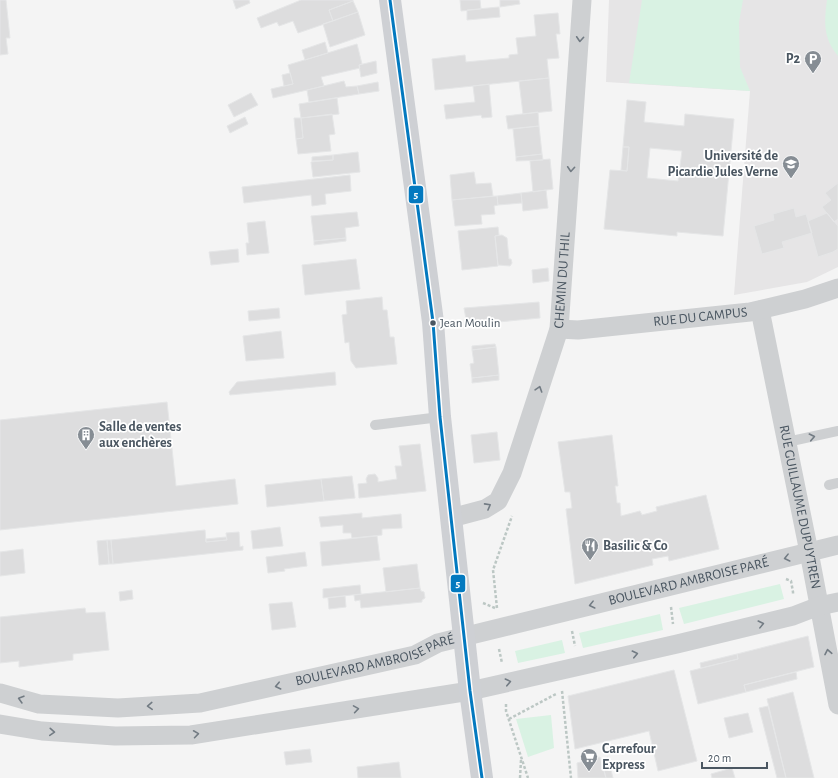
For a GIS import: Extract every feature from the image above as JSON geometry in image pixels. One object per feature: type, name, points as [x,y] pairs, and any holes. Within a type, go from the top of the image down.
[{"type":"main road","points":[[390,0],[433,322],[440,417],[470,691],[482,778]]},
{"type":"street","name":"CHEMIN DU THIL","points":[[452,518],[485,509],[498,501],[512,473],[559,329],[582,0]]},
{"type":"street","name":"RUE DU CAMPUS","points":[[559,329],[578,330],[750,312],[805,299],[838,288]]},
{"type":"street","name":"RUE GUILLAUME DUPUYTREN","points":[[760,310],[838,704]]},
{"type":"street","name":"BOULEVARD AMBROISE PARÉ","points":[[0,693],[39,704],[118,708],[200,703],[415,654],[438,643],[838,545]]},
{"type":"street","points":[[0,724],[42,731],[115,736],[191,735],[470,691],[579,667],[793,616],[819,606],[838,602]]},
{"type":"lane","points":[[375,425],[440,417]]},
{"type":"lane","points":[[787,442],[838,431]]},
{"type":"path","points":[[515,510],[493,570],[499,628],[499,648],[505,683],[506,711],[528,778]]},
{"type":"path","points":[[783,579],[791,580],[793,592],[792,596]]},
{"type":"path","points":[[461,604],[479,602],[497,608],[504,607]]},
{"type":"path","points":[[674,631],[671,606],[678,604]]},
{"type":"path","points":[[509,718],[582,682],[572,629]]},
{"type":"path","points":[[562,691],[571,778]]},
{"type":"path","points":[[520,778],[522,757]]},
{"type":"shaded area","name":"Université de Picardie Jules Verne","points":[[609,0],[838,0],[838,267],[807,282],[734,295],[750,91],[606,82]]},
{"type":"green space","points":[[642,0],[743,0],[739,22],[740,67],[750,91],[629,83]]},
{"type":"green space","points":[[827,0],[838,0],[838,56],[827,36],[825,16]]},
{"type":"green space","points":[[780,584],[784,599],[684,624],[679,608]]},
{"type":"green space","points":[[660,614],[663,630],[583,648],[579,633]]},
{"type":"green space","points":[[562,640],[565,653],[518,663],[515,651]]},
{"type":"green space","points":[[551,715],[554,748],[528,757],[516,719]]},
{"type":"building","points":[[0,0],[6,0],[10,38],[6,38],[8,54],[0,55]]},
{"type":"building","points":[[233,0],[249,0],[250,3],[236,9]]},
{"type":"building","points":[[301,0],[353,1],[329,10],[333,21],[298,33],[293,21],[279,26],[277,22],[261,28],[257,18]]},
{"type":"building","points":[[460,0],[480,0],[481,9],[461,11]]},
{"type":"building","points":[[500,0],[519,0],[520,4],[500,7]]},
{"type":"building","points":[[353,1],[358,12],[333,21],[329,10]]},
{"type":"building","points":[[499,7],[500,17],[467,20],[467,10]]},
{"type":"building","points":[[358,12],[365,35],[330,47],[323,24]]},
{"type":"building","points":[[558,13],[560,34],[556,34],[559,58],[547,59],[549,78],[435,90],[432,59],[465,55],[466,62],[509,58],[509,55],[518,54],[516,38],[536,36],[534,15]]},
{"type":"building","points":[[325,42],[328,53],[305,60],[302,50]]},
{"type":"building","points":[[357,44],[362,64],[359,65],[360,68],[321,77],[324,86],[273,98],[271,89],[293,84],[288,65]]},
{"type":"building","points":[[376,61],[377,73],[361,77],[359,65]]},
{"type":"building","points":[[290,73],[293,84],[284,86],[282,75]]},
{"type":"building","points":[[549,78],[552,111],[523,114],[519,81]]},
{"type":"building","points":[[344,81],[346,87],[357,86],[359,94],[309,102],[307,90]]},
{"type":"building","points":[[378,82],[379,91],[359,94],[357,86]]},
{"type":"building","points":[[489,84],[492,117],[482,118],[481,115],[446,119],[444,105],[475,102],[473,86]]},
{"type":"building","points":[[251,93],[258,105],[234,117],[228,105]]},
{"type":"building","points":[[337,98],[339,114],[301,118],[299,104]]},
{"type":"building","points":[[627,100],[646,102],[644,122],[684,126],[685,114],[734,119],[723,236],[677,232],[677,236],[604,229],[610,170],[627,171],[629,147],[623,147]],"holes":[[[650,148],[682,151],[678,181],[647,178]]]},
{"type":"building","points":[[538,112],[539,126],[508,129],[506,116]]},
{"type":"building","points":[[332,114],[335,134],[329,135],[331,151],[298,154],[296,139],[303,138],[301,118]]},
{"type":"building","points":[[245,117],[248,124],[230,133],[227,126]]},
{"type":"building","points":[[294,118],[301,118],[303,138],[296,139]]},
{"type":"building","points":[[539,126],[542,154],[516,157],[513,129]]},
{"type":"building","points":[[623,147],[629,147],[627,171],[621,170]]},
{"type":"building","points":[[358,152],[360,172],[313,177],[311,162],[333,160],[333,155]]},
{"type":"building","points":[[542,154],[543,160],[516,161],[516,157]]},
{"type":"building","points":[[333,155],[333,160],[312,161],[312,157]]},
{"type":"building","points":[[550,159],[553,189],[533,192],[530,161]]},
{"type":"building","points":[[474,172],[476,184],[491,183],[493,196],[452,200],[450,175]]},
{"type":"building","points":[[350,175],[351,191],[325,194],[326,204],[312,206],[311,195],[244,203],[242,187]]},
{"type":"building","points":[[838,183],[838,219],[834,222],[822,207],[831,200],[825,193]]},
{"type":"building","points":[[546,190],[548,208],[523,211],[521,193]]},
{"type":"building","points":[[521,193],[522,203],[498,205],[497,196]]},
{"type":"building","points":[[497,196],[498,205],[494,206],[495,214],[481,215],[482,224],[455,226],[452,200]]},
{"type":"building","points":[[794,208],[796,217],[806,214],[812,233],[782,242],[784,248],[762,254],[754,226],[774,220],[773,214]]},
{"type":"building","points":[[357,212],[359,226],[345,228],[346,238],[314,241],[311,216]]},
{"type":"building","points":[[827,213],[838,226],[838,249],[818,257],[808,221]]},
{"type":"building","points":[[265,221],[269,253],[247,255],[246,243],[249,243],[247,223]]},
{"type":"building","points":[[498,227],[499,235],[495,236],[498,266],[462,270],[458,231]]},
{"type":"building","points":[[502,235],[507,238],[509,259],[511,259],[512,263],[510,266],[498,265],[495,236]]},
{"type":"building","points":[[346,238],[346,241],[314,245],[314,241]]},
{"type":"building","points":[[238,249],[239,262],[211,265],[209,252]]},
{"type":"building","points":[[356,259],[360,289],[305,295],[302,265]]},
{"type":"building","points":[[548,268],[549,281],[533,283],[532,270]]},
{"type":"building","points":[[382,297],[383,310],[387,310],[390,337],[394,337],[397,364],[356,368],[351,361],[349,342],[345,343],[342,315],[347,314],[346,301]]},
{"type":"building","points":[[539,302],[540,318],[467,325],[464,308]]},
{"type":"building","points":[[279,308],[280,318],[249,321],[248,311]]},
{"type":"building","points":[[281,331],[284,358],[246,361],[243,336]]},
{"type":"building","points":[[495,344],[496,347],[472,350],[472,346]]},
{"type":"building","points":[[496,347],[499,375],[472,378],[470,364],[474,363],[472,350]]},
{"type":"building","points":[[335,372],[336,385],[230,395],[229,392],[237,382]]},
{"type":"building","points":[[499,375],[499,380],[472,383],[472,378]]},
{"type":"building","name":"Salle de ventes aux enchères","points":[[167,402],[176,486],[235,479],[238,504],[0,530],[0,420]]},
{"type":"building","points":[[497,432],[500,460],[474,463],[471,435]]},
{"type":"building","points":[[612,435],[618,486],[615,486],[617,503],[620,503],[621,516],[640,511],[642,515],[657,511],[656,507],[706,495],[719,549],[669,561],[668,556],[652,559],[653,565],[575,584],[566,509],[572,508],[570,492],[565,492],[558,442]]},
{"type":"building","points":[[420,444],[426,491],[359,498],[358,484],[367,483],[366,479],[368,475],[375,474],[378,478],[378,482],[397,479],[395,466],[402,466],[399,446]]},
{"type":"building","points":[[352,476],[355,498],[324,501],[321,479]]},
{"type":"building","points":[[321,479],[324,501],[267,507],[265,485]]},
{"type":"building","points":[[362,513],[362,518],[401,514],[402,528],[382,529],[382,535],[352,538],[351,533],[343,533],[343,525],[321,527],[319,517]]},
{"type":"building","points":[[280,527],[283,546],[253,549],[251,531]]},
{"type":"building","points":[[205,530],[206,542],[227,540],[226,533],[239,532],[240,547],[243,546],[243,550],[113,564],[111,540]]},
{"type":"building","points":[[377,536],[380,560],[322,566],[320,542]]},
{"type":"building","points":[[226,537],[227,540],[206,542],[206,539]]},
{"type":"building","points":[[107,540],[111,540],[113,564],[109,564]]},
{"type":"building","points":[[107,540],[109,564],[99,565],[97,541]]},
{"type":"building","points":[[23,549],[25,573],[0,576],[0,552]]},
{"type":"building","points":[[305,552],[307,566],[268,573],[266,557]]},
{"type":"building","points":[[417,564],[420,588],[386,592],[383,568]]},
{"type":"building","points":[[360,585],[361,594],[323,598],[323,589]]},
{"type":"building","points":[[420,588],[421,591],[424,592],[425,598],[422,602],[361,608],[360,600],[355,601],[354,595]]},
{"type":"building","points":[[132,590],[133,599],[120,601],[119,592]]},
{"type":"building","points":[[345,596],[346,607],[329,609],[328,598]]},
{"type":"building","points":[[292,602],[296,627],[272,630],[269,604]]},
{"type":"building","points":[[85,608],[86,613],[105,612],[109,650],[73,654],[73,660],[19,667],[19,661],[0,663],[0,617]]},
{"type":"building","points":[[808,636],[814,667],[744,685],[746,692],[698,704],[690,671],[738,659],[737,654]]},
{"type":"building","points":[[737,654],[738,659],[701,668],[700,663]]},
{"type":"building","points":[[674,670],[697,761],[658,771],[649,731],[575,749],[568,696]]},
{"type":"building","points":[[796,672],[797,679],[746,692],[744,685]]},
{"type":"building","points":[[793,692],[814,778],[786,778],[767,699]]},
{"type":"building","points":[[768,706],[786,778],[777,778],[759,708]]},
{"type":"building","points":[[748,713],[753,732],[729,738],[724,718]]},
{"type":"building","points":[[310,749],[312,762],[286,765],[284,752]]},
{"type":"building","points":[[600,757],[606,778],[578,778],[577,763]]},
{"type":"building","points":[[608,757],[613,778],[606,778],[601,759]]},
{"type":"building","points":[[399,762],[401,778],[358,778],[357,767]]},
{"type":"building","points":[[732,768],[735,778],[712,778],[711,774]]},
{"type":"transit line","name":"5","points":[[390,0],[433,322],[440,417],[470,691],[482,778]]},
{"type":"place","name":"P2","points":[[813,74]]},
{"type":"place","name":"Université de Picardie Jules Verne","points":[[791,179]]},
{"type":"place","name":"Jean Moulin","points":[[433,323]]},
{"type":"place","name":"Salle de ventes aux enchères","points":[[86,450]]},
{"type":"place","name":"Basilic & Co","points":[[590,561]]},
{"type":"place","name":"Carrefour Express","points":[[589,772]]}]
